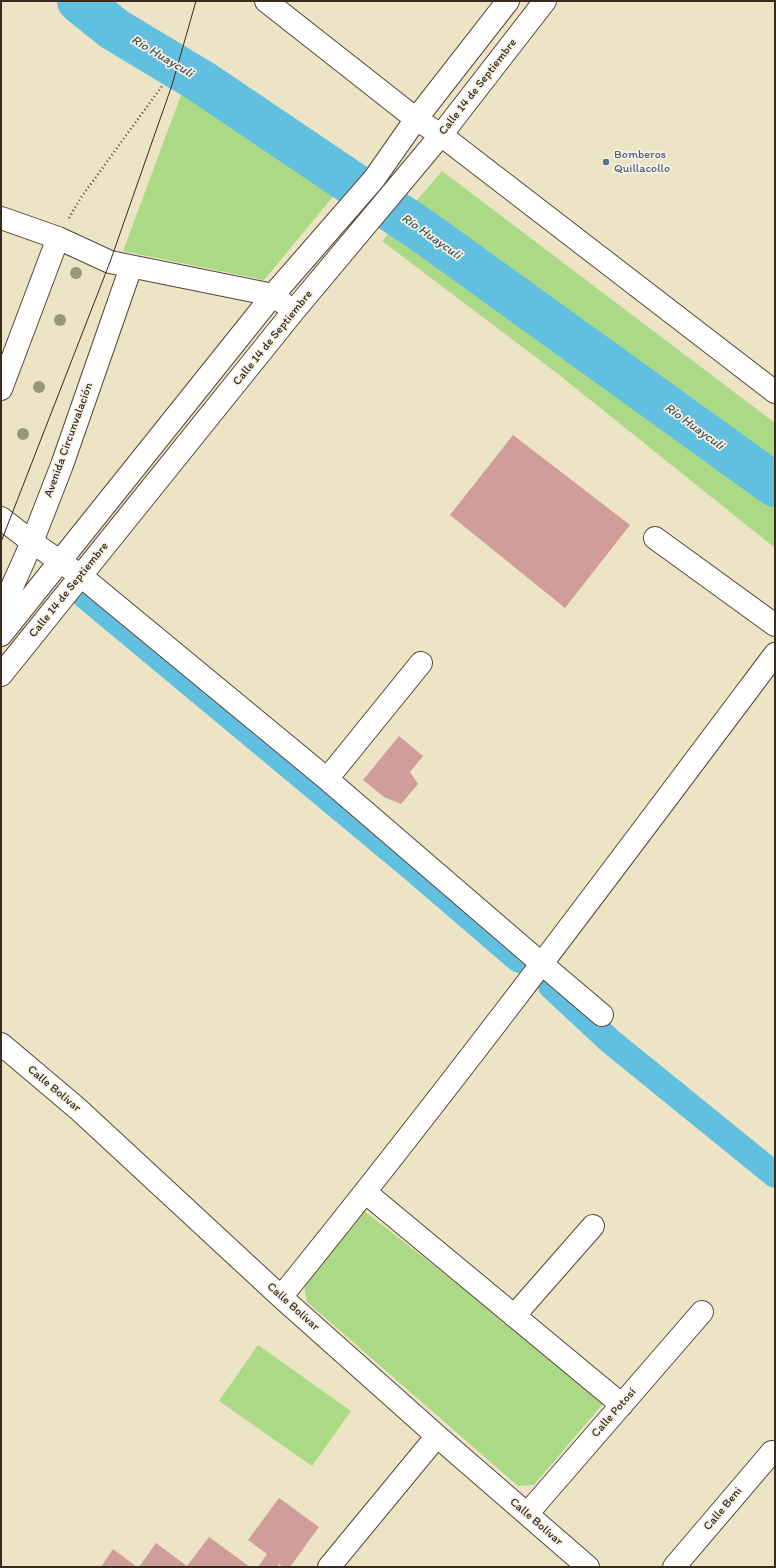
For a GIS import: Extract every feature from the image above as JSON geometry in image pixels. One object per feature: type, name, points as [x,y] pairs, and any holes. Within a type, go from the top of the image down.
[{"type":"street","points":[[266,1],[416,119],[441,135],[775,392]]},
{"type":"street","name":"Calle 14 de Septiembre","points":[[1,635],[273,295],[374,179],[416,119],[508,1]]},
{"type":"street","name":"Calle 14 de Septiembre","points":[[1,675],[293,312],[441,135],[545,1]]},
{"type":"street","points":[[1,218],[58,238],[110,262],[273,295],[293,312]]},
{"type":"street","points":[[1,389],[58,238]]},
{"type":"street","name":"Avenida Circunvalación","points":[[1,612],[32,542],[62,465],[131,267]]},
{"type":"street","points":[[1,518],[32,542],[81,576],[327,779],[602,1015]]},
{"type":"street","points":[[655,538],[775,625]]},
{"type":"street","points":[[281,1296],[365,1192],[542,964],[775,654]]},
{"type":"street","points":[[327,779],[421,663]]},
{"type":"street","name":"Calle Bolívar","points":[[1,1044],[78,1109],[281,1296],[437,1436],[588,1567]]},
{"type":"street","points":[[365,1192],[622,1405]]},
{"type":"street","points":[[514,1316],[593,1226]]},
{"type":"street","name":"Calle Potosí","points":[[527,1514],[702,1312]]},
{"type":"street","points":[[329,1567],[437,1436]]},
{"type":"street","name":"Calle Beni","points":[[674,1567],[772,1452]]},
{"type":"path","points":[[58,238],[80,199],[162,86]]},
{"type":"green space","points":[[183,90],[337,192],[264,280],[123,251]]},
{"type":"green space","points":[[442,171],[775,423],[775,548],[558,374],[382,241]]},
{"type":"green space","points":[[363,1210],[606,1400],[534,1485],[518,1486],[307,1302],[304,1285]]},
{"type":"green space","points":[[258,1345],[351,1411],[312,1466],[219,1401]]},
{"type":"building","points":[[513,435],[630,525],[565,608],[450,515]]},
{"type":"building","points":[[399,736],[423,756],[410,772],[418,784],[401,804],[384,797],[363,780]]},
{"type":"building","points":[[279,1498],[319,1527],[290,1567],[283,1567],[279,1564],[277,1567],[258,1567],[267,1554],[248,1540]]},
{"type":"building","points":[[209,1537],[250,1567],[139,1567],[156,1543],[187,1566]]},
{"type":"building","points":[[113,1549],[137,1567],[101,1567]]},
{"type":"waterway","name":"Río Huayculi","points":[[79,1],[114,29],[202,82],[427,234],[775,485]]},
{"type":"waterway","points":[[85,596],[412,868],[519,960]]},
{"type":"waterway","points":[[551,986],[610,1041],[775,1175]]},
{"type":"tram line","points":[[1,542],[110,262],[172,85],[196,1]]},
{"type":"place","name":"Bomberos Quillacollo","points":[[606,162]]}]
